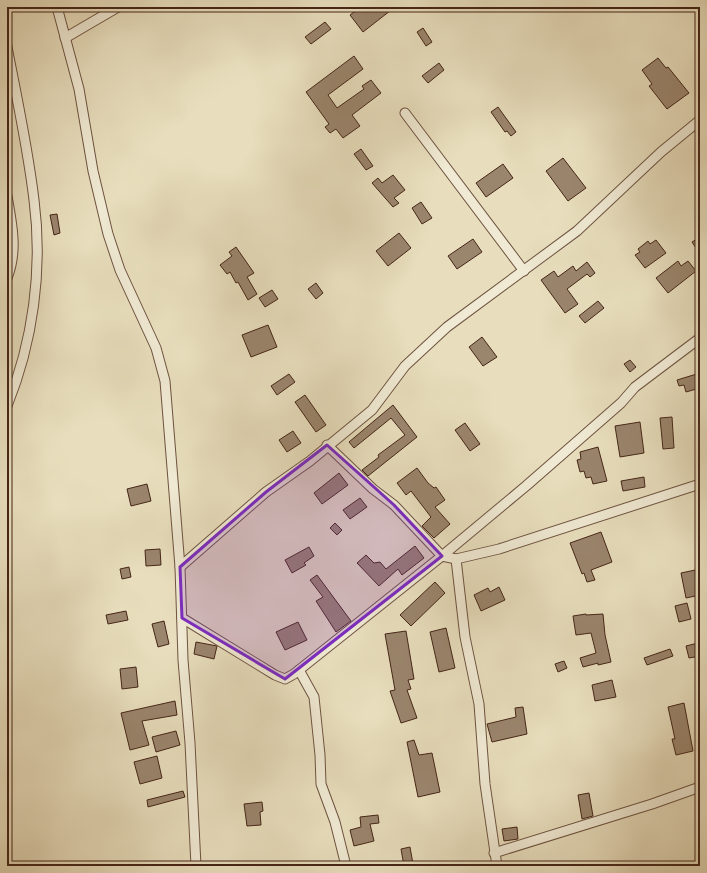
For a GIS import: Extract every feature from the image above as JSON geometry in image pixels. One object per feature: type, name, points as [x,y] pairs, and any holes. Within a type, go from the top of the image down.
[{"type":"street","points":[[57,7],[79,89],[93,171],[108,234],[120,270],[156,348],[165,381],[180,567],[196,866]]},
{"type":"street","points":[[65,38],[118,7]]},
{"type":"street","points":[[7,47],[34,201],[37,251],[32,317],[27,346],[18,380],[7,406]]},
{"type":"street","points":[[405,113],[524,271]]},
{"type":"street","points":[[180,567],[266,492],[310,461],[327,445],[372,410],[404,366],[435,338],[470,309],[589,222],[661,152],[700,120]]},
{"type":"street","points":[[7,196],[14,247],[7,278]]},
{"type":"street","points":[[182,618],[275,676],[285,679],[442,556],[526,486],[621,403],[635,387],[700,338]]},
{"type":"street","points":[[327,445],[373,489],[394,505],[442,556],[456,559],[499,549],[700,484]]},
{"type":"street","points":[[456,559],[465,638],[479,704],[485,784],[497,866]]},
{"type":"street","points":[[298,670],[314,697],[320,756],[321,784],[335,822],[346,866]]},
{"type":"street","points":[[494,853],[652,804],[700,787]]},
{"type":"highlighted area","points":[[327,445],[394,505],[442,556],[285,679],[182,618],[180,567],[266,492]]},
{"type":"building","points":[[361,7],[395,7],[363,32],[350,15]]},
{"type":"building","points":[[325,22],[331,29],[311,44],[305,37]]},
{"type":"building","points":[[423,28],[432,42],[426,46],[417,32]]},
{"type":"building","points":[[354,56],[363,69],[328,95],[337,108],[364,89],[362,86],[371,80],[381,93],[352,115],[360,126],[343,138],[336,129],[330,133],[325,127],[329,124],[306,92]]},
{"type":"building","points":[[658,58],[666,68],[668,67],[689,93],[667,109],[649,86],[652,84],[642,70]]},
{"type":"building","points":[[439,63],[444,70],[428,83],[422,76]]},
{"type":"building","points":[[498,107],[516,132],[511,136],[507,131],[505,132],[491,112]]},
{"type":"building","points":[[361,149],[373,166],[366,170],[354,154]]},
{"type":"building","points":[[563,158],[586,188],[568,201],[546,171]]},
{"type":"building","points":[[503,164],[513,178],[486,197],[476,183]]},
{"type":"building","points":[[393,175],[405,190],[394,198],[399,203],[393,207],[372,183],[378,178],[382,183]]},
{"type":"building","points":[[421,202],[432,218],[422,224],[412,208]]},
{"type":"building","points":[[57,214],[60,233],[54,235],[50,215]]},
{"type":"building","points":[[399,233],[411,248],[388,266],[376,251]]},
{"type":"building","points":[[700,237],[700,254],[692,242]]},
{"type":"building","points":[[473,239],[482,252],[457,269],[448,256]]},
{"type":"building","points":[[656,240],[666,253],[645,268],[635,255],[640,252],[638,249],[648,241],[650,244]]},
{"type":"building","points":[[236,247],[254,273],[247,277],[257,294],[248,300],[238,282],[236,283],[230,272],[227,274],[220,265],[232,256],[229,252]]},
{"type":"building","points":[[678,261],[681,266],[688,261],[696,271],[668,293],[656,278]]},
{"type":"building","points":[[587,262],[595,273],[590,277],[587,274],[567,289],[578,304],[565,313],[541,280],[554,271],[558,277],[573,266],[576,271]]},
{"type":"building","points":[[316,283],[323,293],[316,299],[308,289]]},
{"type":"building","points":[[272,290],[278,299],[265,307],[259,298]]},
{"type":"building","points":[[598,301],[604,308],[585,323],[579,316]]},
{"type":"building","points":[[268,325],[277,347],[251,357],[242,335]]},
{"type":"building","points":[[482,337],[497,357],[483,366],[469,347]]},
{"type":"building","points":[[630,360],[636,367],[630,372],[624,364]]},
{"type":"building","points":[[700,373],[700,388],[686,392],[684,385],[679,386],[677,380]]},
{"type":"building","points":[[289,374],[295,382],[277,395],[271,386]]},
{"type":"building","points":[[305,395],[326,425],[316,432],[295,402]]},
{"type":"building","points":[[393,405],[417,437],[368,476],[362,470],[379,457],[378,455],[405,435],[391,418],[354,448],[349,442]]},
{"type":"building","points":[[672,417],[674,448],[663,449],[660,418]]},
{"type":"building","points":[[640,422],[644,453],[620,457],[615,426]]},
{"type":"building","points":[[465,423],[480,444],[470,451],[455,430]]},
{"type":"building","points":[[293,431],[301,443],[287,452],[279,440]]},
{"type":"building","points":[[598,447],[607,481],[593,484],[591,477],[586,478],[584,471],[580,472],[577,460],[581,459],[580,452]]},
{"type":"building","points":[[417,468],[428,483],[434,488],[436,487],[445,500],[435,507],[450,524],[434,538],[422,526],[431,517],[411,491],[406,495],[397,483]]},
{"type":"building","points":[[339,473],[348,485],[322,504],[314,493]]},
{"type":"building","points":[[644,477],[645,487],[623,491],[621,481]]},
{"type":"building","points":[[147,484],[151,501],[131,506],[127,489]]},
{"type":"building","points":[[360,498],[367,507],[350,519],[343,510]]},
{"type":"building","points":[[335,523],[342,530],[337,535],[330,528]]},
{"type":"building","points":[[601,532],[612,562],[591,570],[595,580],[587,582],[584,573],[582,574],[570,543]]},
{"type":"building","points":[[415,546],[424,558],[402,575],[398,569],[379,586],[357,563],[366,555],[374,563],[380,562],[386,569]]},
{"type":"building","points":[[309,547],[314,556],[304,563],[306,565],[292,573],[285,560]]},
{"type":"building","points":[[160,549],[161,565],[146,566],[145,550]]},
{"type":"building","points":[[129,567],[131,577],[122,579],[120,569]]},
{"type":"building","points":[[700,569],[700,595],[686,598],[681,573]]},
{"type":"building","points":[[317,575],[351,621],[336,632],[316,601],[323,597],[310,580]]},
{"type":"building","points":[[435,582],[445,593],[411,626],[400,615]]},
{"type":"building","points":[[499,587],[505,600],[481,611],[474,595],[488,588],[490,592]]},
{"type":"building","points":[[687,603],[691,619],[679,622],[675,606]]},
{"type":"building","points":[[126,611],[128,620],[108,624],[106,615]]},
{"type":"building","points":[[603,614],[605,635],[611,662],[598,665],[598,663],[583,667],[580,658],[596,653],[591,633],[576,635],[573,616]]},
{"type":"building","points":[[164,621],[169,644],[158,647],[152,624]]},
{"type":"building","points":[[298,622],[307,640],[285,650],[276,632]]},
{"type":"building","points":[[446,628],[455,668],[439,672],[430,632]]},
{"type":"building","points":[[406,631],[414,679],[408,680],[411,689],[407,690],[417,718],[401,723],[390,691],[395,690],[385,634]]},
{"type":"building","points":[[196,642],[217,646],[214,659],[194,654]]},
{"type":"building","points":[[698,643],[700,656],[689,658],[686,646]]},
{"type":"building","points":[[670,649],[673,656],[647,665],[644,658]]},
{"type":"building","points":[[564,661],[567,668],[558,672],[555,664]]},
{"type":"building","points":[[136,667],[138,687],[122,689],[120,669]]},
{"type":"building","points":[[612,680],[616,697],[595,701],[592,685]]},
{"type":"building","points":[[175,701],[177,715],[142,721],[149,745],[130,750],[121,713]]},
{"type":"building","points":[[684,703],[693,751],[676,755],[672,739],[675,739],[668,707]]},
{"type":"building","points":[[523,707],[527,734],[492,742],[487,724],[516,717],[515,708]]},
{"type":"building","points":[[176,731],[180,745],[156,752],[152,737]]},
{"type":"building","points":[[414,740],[419,755],[432,753],[440,792],[418,797],[407,742]]},
{"type":"building","points":[[157,756],[162,778],[140,784],[134,762]]},
{"type":"building","points":[[183,791],[185,797],[148,807],[147,800]]},
{"type":"building","points":[[589,793],[593,816],[582,819],[578,795]]},
{"type":"building","points":[[262,802],[263,811],[260,812],[261,825],[247,826],[244,804]]},
{"type":"building","points":[[378,815],[379,823],[370,824],[374,841],[354,846],[350,830],[361,827],[360,817]]},
{"type":"building","points":[[517,827],[518,839],[504,841],[502,829]]},
{"type":"building","points":[[410,847],[413,864],[404,866],[401,849]]}]
